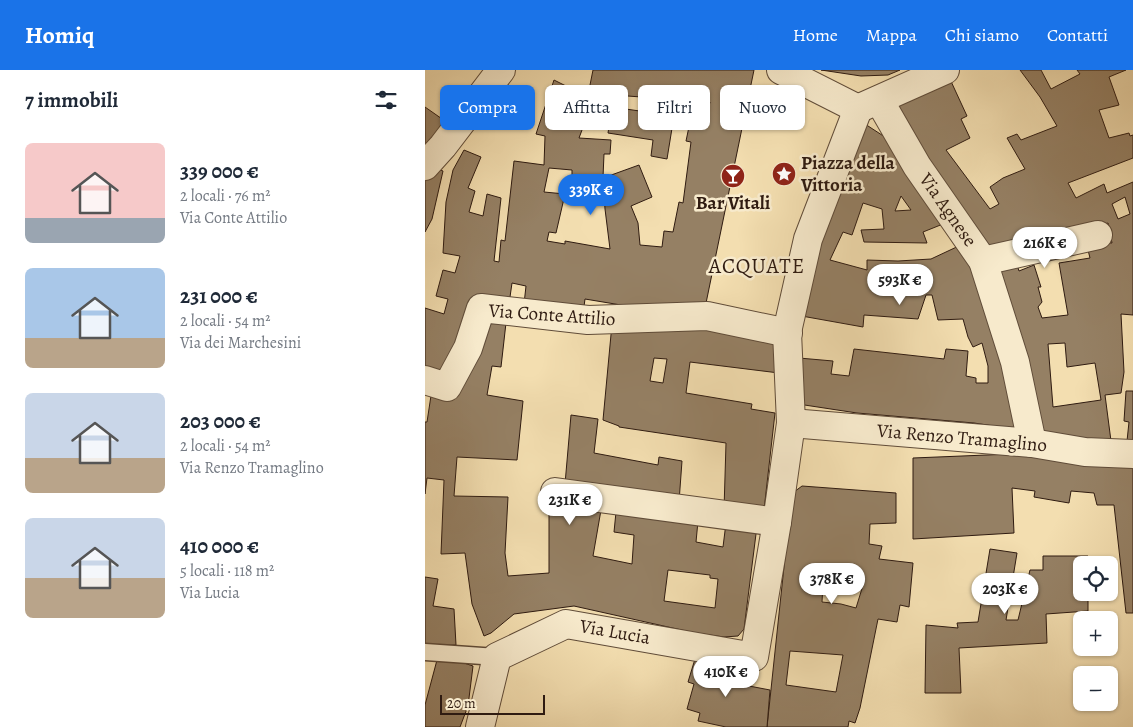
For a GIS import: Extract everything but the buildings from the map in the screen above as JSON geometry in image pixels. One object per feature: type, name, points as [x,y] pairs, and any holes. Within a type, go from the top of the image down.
[{"type":"street","points":[[425,166],[443,146],[501,70]]},
{"type":"street","points":[[781,70],[809,77],[869,104]]},
{"type":"street","points":[[791,423],[788,334],[808,239],[869,104],[945,70]]},
{"type":"street","name":"Via Agnese","points":[[869,104],[917,166],[983,261],[1015,362],[1032,443]]},
{"type":"street","points":[[983,261],[1098,235]]},
{"type":"street","name":"Via Conte Attilio","points":[[425,380],[447,387],[467,348],[481,308],[587,320],[707,316],[788,334]]},
{"type":"street","name":"Via Renzo Tramaglino","points":[[791,423],[1032,443],[1085,452],[1133,454]]},
{"type":"street","name":"Via Lucia","points":[[497,657],[567,624],[754,657],[777,522],[791,423]]},
{"type":"street","points":[[555,492],[777,522]]},
{"type":"street","points":[[480,727],[497,657]]},
{"type":"lane","name":"Via Lucia","points":[[425,652],[497,657]]},
{"type":"place","name":"Piazza della Vittoria","points":[[784,174]]},
{"type":"place","name":"Bar Vitali","points":[[733,176]]},
{"type":"district","name":"ACQUATE","points":[[757,266]]}]
